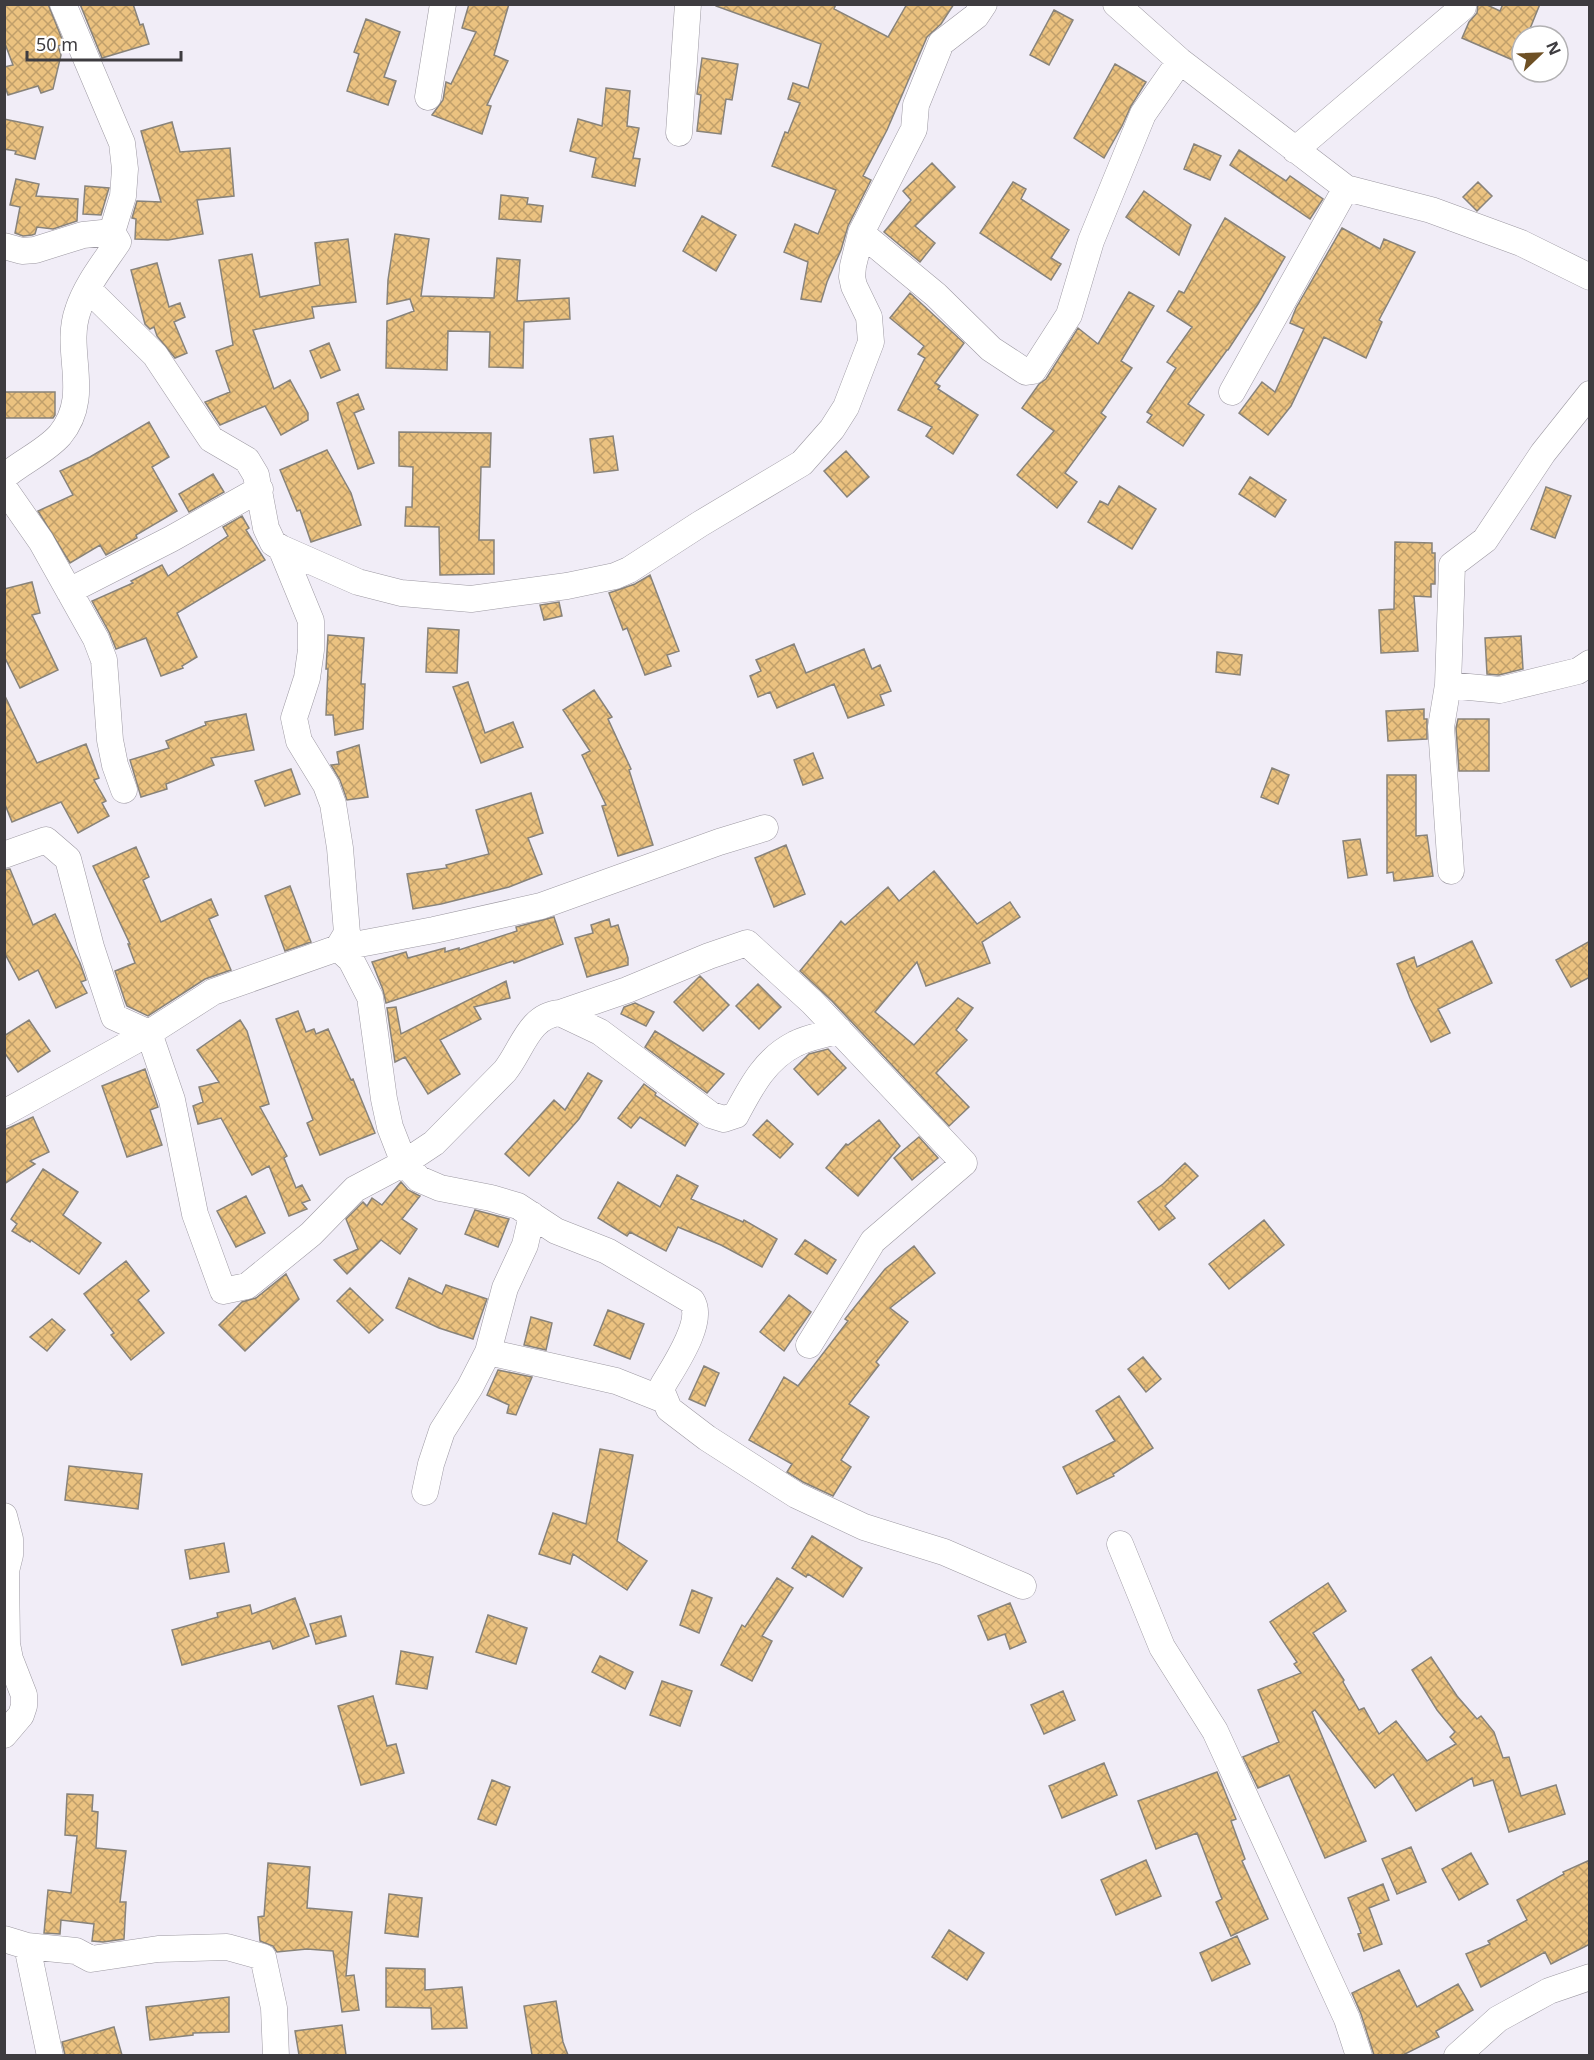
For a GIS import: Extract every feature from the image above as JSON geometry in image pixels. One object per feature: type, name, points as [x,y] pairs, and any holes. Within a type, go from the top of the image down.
[{"type":"street","points":[[4,477],[59,435],[70,419],[76,405],[73,332],[78,310],[88,289],[118,242],[112,232],[123,196],[125,169],[122,143],[63,4]]},
{"type":"street","points":[[428,97],[443,4]]},
{"type":"street","points":[[679,133],[688,4]]},
{"type":"street","points":[[88,289],[154,355],[211,439],[247,460],[256,475],[260,489],[266,528],[273,543],[281,548],[358,582],[401,593],[471,599],[567,586],[615,576],[629,570],[802,463],[832,429],[846,407],[871,342],[869,317],[852,277],[861,233],[914,129],[916,105],[941,43],[976,16],[984,4]]},
{"type":"street","points":[[1123,6],[1180,61],[1346,188],[1431,210],[1521,243],[1590,277]]},
{"type":"street","points":[[1295,150],[1463,7]]},
{"type":"street","points":[[861,233],[936,295],[991,349],[1026,372],[1034,371],[1069,315],[1091,241],[1143,114],[1180,61]]},
{"type":"street","points":[[1232,392],[1346,188]]},
{"type":"street","points":[[4,246],[22,251],[35,250],[83,235],[112,232]]},
{"type":"street","points":[[1451,871],[1441,727],[1448,685],[1452,565],[1485,540],[1543,453],[1590,394]]},
{"type":"street","points":[[4,488],[41,541],[96,639],[104,660],[110,740],[115,765],[124,790]]},
{"type":"street","points":[[69,591],[260,489]]},
{"type":"street","points":[[281,548],[311,621],[311,650],[307,678],[294,718],[299,741],[326,785],[333,804],[340,848],[347,933],[339,948]]},
{"type":"street","points":[[1448,685],[1500,690],[1578,671],[1590,663]]},
{"type":"street","points":[[4,1113],[149,1033],[213,992],[339,948],[541,906],[719,842],[765,828]]},
{"type":"street","points":[[4,855],[46,840],[68,859],[91,947],[114,1017],[149,1033],[172,1100],[195,1214],[224,1291],[246,1286],[311,1234],[355,1189],[434,1143],[505,1071],[538,1020],[549,1013],[560,1012],[627,990],[747,943],[839,1030],[964,1163],[873,1241],[809,1345]]},
{"type":"street","points":[[339,948],[351,960],[370,997],[390,1127],[404,1162],[419,1179],[440,1188],[518,1206],[556,1231],[607,1251],[692,1301],[696,1310],[689,1340],[663,1385],[662,1392],[669,1409],[707,1438],[796,1496],[864,1527],[944,1552],[1023,1586]]},
{"type":"street","points":[[560,1012],[600,1032],[711,1115],[723,1119],[736,1115],[756,1077],[778,1055],[795,1044],[839,1030]]},
{"type":"street","points":[[426,1492],[431,1464],[442,1431],[470,1388],[488,1352],[505,1288],[525,1245],[532,1215]]},
{"type":"street","points":[[488,1352],[616,1381],[664,1400]]},
{"type":"street","points":[[4,1516],[10,1539],[5,1586],[6,1645],[24,1695],[21,1715],[4,1735]]},
{"type":"street","points":[[1120,1544],[1162,1647],[1215,1731],[1347,2019],[1359,2055]]},
{"type":"street","points":[[50,2055],[16,1942],[76,1951],[91,1959],[158,1948],[227,1947],[263,1957],[274,2008],[276,2055]]},
{"type":"street","points":[[1457,2055],[1498,2019],[1549,1991],[1590,1977]]},
{"type":"building","points":[[4,4],[48,4],[64,44],[58,46],[61,55],[53,89],[41,93],[38,86],[8,95],[4,84],[4,67],[13,65],[4,41]]},
{"type":"building","points":[[80,4],[133,4],[140,25],[143,24],[149,44],[102,58]]},
{"type":"building","points":[[469,4],[509,4],[494,55],[508,61],[487,105],[491,106],[482,134],[432,115],[443,100],[446,82],[451,84],[476,32],[462,28]]},
{"type":"building","points":[[716,4],[836,4],[834,9],[888,37],[907,4],[954,4],[941,24],[927,37],[887,130],[863,176],[871,180],[848,226],[821,302],[801,299],[808,262],[784,252],[795,224],[818,234],[836,190],[772,166],[785,132],[788,133],[800,103],[788,99],[793,83],[808,88],[821,44],[716,6]]},
{"type":"building","points":[[1478,4],[1485,4],[1500,11],[1503,4],[1540,4],[1532,24],[1510,24],[1510,59],[1462,38],[1469,22],[1477,13]]},
{"type":"building","points":[[1054,10],[1073,20],[1049,65],[1030,55]]},
{"type":"building","points":[[366,19],[400,32],[384,77],[396,81],[388,105],[347,91],[359,54],[354,52]]},
{"type":"building","points":[[702,58],[738,64],[732,100],[726,99],[721,134],[697,131],[701,95],[697,94]]},
{"type":"building","points":[[1115,64],[1146,82],[1104,158],[1074,138]]},
{"type":"building","points":[[606,88],[630,91],[627,126],[639,128],[633,158],[640,159],[635,186],[592,177],[596,158],[570,151],[578,119],[602,126]]},
{"type":"building","points":[[4,119],[43,127],[35,159],[4,149]]},
{"type":"building","points":[[172,122],[180,152],[230,148],[234,196],[197,200],[203,234],[168,240],[135,239],[136,219],[132,218],[137,201],[161,202],[141,131]]},
{"type":"building","points":[[1194,144],[1221,156],[1210,180],[1184,169]]},
{"type":"building","points":[[1239,150],[1286,181],[1290,176],[1323,199],[1310,219],[1230,165]]},
{"type":"building","points":[[932,163],[955,187],[915,226],[935,243],[920,262],[884,232],[911,200],[903,191]]},
{"type":"building","points":[[16,179],[39,184],[36,196],[78,199],[77,221],[53,229],[37,227],[35,234],[32,235],[23,236],[15,233],[20,207],[10,205]]},
{"type":"building","points":[[1013,182],[1026,189],[1021,199],[1069,230],[1051,258],[1061,264],[1051,280],[980,233]]},
{"type":"building","points":[[1478,182],[1492,196],[1477,211],[1463,197]]},
{"type":"building","points":[[85,186],[109,188],[101,215],[83,214]]},
{"type":"building","points":[[1144,191],[1191,225],[1179,255],[1126,217]]},
{"type":"building","points":[[501,195],[528,198],[527,204],[543,206],[541,222],[499,219]]},
{"type":"building","points":[[702,216],[736,235],[716,271],[683,251]]},
{"type":"building","points":[[1225,218],[1285,257],[1228,350],[1188,404],[1204,415],[1183,446],[1147,422],[1152,415],[1147,412],[1176,368],[1167,362],[1192,327],[1167,311],[1179,291],[1184,293]]},
{"type":"building","points":[[1342,228],[1380,249],[1384,239],[1415,252],[1379,320],[1382,322],[1366,358],[1324,337],[1291,406],[1268,435],[1239,413],[1262,382],[1275,392],[1304,329],[1290,323],[1296,308]]},
{"type":"building","points":[[395,234],[429,239],[421,296],[494,298],[497,258],[520,260],[517,301],[569,298],[570,319],[524,322],[523,368],[489,367],[490,332],[448,331],[447,370],[386,368],[387,321],[414,311],[410,299],[387,304]]},
{"type":"building","points":[[348,239],[356,302],[312,307],[314,318],[253,330],[274,389],[290,380],[308,413],[308,420],[281,435],[265,406],[220,425],[205,402],[230,392],[216,351],[233,345],[219,260],[252,254],[260,297],[320,285],[315,243]]},
{"type":"building","points":[[157,263],[169,307],[180,303],[185,317],[174,322],[187,353],[175,358],[157,336],[154,327],[150,329],[145,324],[131,270]]},
{"type":"building","points":[[1129,292],[1154,306],[1121,361],[1132,368],[1101,413],[1106,417],[1065,473],[1077,482],[1057,508],[1017,475],[1054,431],[1022,408],[1039,384],[1046,379],[1078,328],[1098,344]]},
{"type":"building","points":[[910,293],[964,343],[935,383],[940,386],[938,389],[978,415],[953,454],[926,436],[932,427],[898,410],[925,358],[918,354],[924,346],[890,318]]},
{"type":"building","points":[[329,343],[340,370],[321,378],[310,351]]},
{"type":"building","points":[[4,392],[55,392],[55,415],[53,418],[4,418]]},
{"type":"building","points":[[358,394],[364,409],[354,413],[374,463],[358,469],[337,403]]},
{"type":"building","points":[[149,422],[169,457],[152,467],[177,511],[136,535],[137,538],[106,555],[100,545],[70,563],[38,511],[73,495],[60,471],[90,457]]},
{"type":"building","points":[[399,432],[491,433],[490,467],[481,467],[479,540],[494,540],[494,574],[440,575],[439,527],[405,526],[406,507],[412,507],[413,467],[399,466]]},
{"type":"building","points":[[613,436],[618,470],[594,473],[590,439]]},
{"type":"building","points":[[327,450],[351,493],[361,525],[311,542],[300,510],[297,511],[280,470]]},
{"type":"building","points":[[846,451],[869,477],[847,497],[824,471]]},
{"type":"building","points":[[213,474],[224,492],[189,512],[179,494]]},
{"type":"building","points":[[1250,477],[1286,500],[1275,517],[1239,494]]},
{"type":"building","points":[[1119,486],[1156,509],[1132,549],[1088,522],[1100,501],[1108,505]]},
{"type":"building","points":[[1546,487],[1571,496],[1555,538],[1531,529]]},
{"type":"building","points":[[242,516],[249,528],[246,530],[265,560],[177,613],[197,657],[182,666],[183,668],[161,676],[146,638],[116,649],[92,601],[133,583],[131,581],[162,565],[168,576],[228,536],[223,527]]},
{"type":"building","points":[[1395,542],[1432,543],[1432,553],[1435,553],[1435,584],[1431,584],[1431,597],[1414,596],[1418,651],[1381,653],[1379,610],[1394,609]]},
{"type":"building","points":[[650,575],[679,651],[667,655],[671,666],[645,675],[627,628],[623,630],[609,593],[635,584]]},
{"type":"building","points":[[32,582],[40,613],[32,615],[58,670],[20,688],[4,656],[4,589]]},
{"type":"building","points":[[559,602],[562,616],[544,620],[540,605]]},
{"type":"building","points":[[428,628],[459,630],[457,673],[426,672]]},
{"type":"building","points":[[328,635],[364,638],[361,684],[365,684],[363,729],[335,735],[333,715],[326,715]]},
{"type":"building","points":[[1521,636],[1523,669],[1499,675],[1487,674],[1485,638]]},
{"type":"building","points":[[794,644],[806,673],[864,649],[872,669],[880,665],[891,691],[880,695],[884,705],[848,718],[834,684],[777,708],[770,692],[758,697],[750,676],[761,671],[756,660]]},
{"type":"building","points":[[1217,652],[1242,655],[1240,675],[1216,672]]},
{"type":"building","points":[[468,682],[485,733],[513,722],[523,747],[481,763],[453,687]]},
{"type":"building","points":[[594,690],[612,717],[608,719],[631,769],[629,770],[653,845],[618,856],[602,806],[606,805],[582,755],[590,751],[563,710]]},
{"type":"building","points":[[4,694],[37,763],[86,744],[99,778],[94,780],[106,801],[102,803],[109,816],[78,833],[61,802],[12,822],[4,802]]},
{"type":"building","points":[[1424,709],[1424,719],[1427,719],[1427,739],[1388,741],[1386,711]]},
{"type":"building","points":[[246,714],[254,750],[211,758],[214,765],[166,784],[167,789],[141,797],[130,760],[169,748],[166,741],[206,725],[205,722]]},
{"type":"building","points":[[1458,719],[1489,719],[1489,771],[1459,771],[1456,728]]},
{"type":"building","points":[[359,745],[368,797],[347,800],[340,780],[331,765],[339,764],[337,752]]},
{"type":"building","points":[[813,753],[823,778],[803,785],[794,760]]},
{"type":"building","points":[[1272,768],[1289,775],[1278,804],[1261,797]]},
{"type":"building","points":[[291,769],[300,794],[265,806],[255,781]]},
{"type":"building","points":[[1387,775],[1416,775],[1416,836],[1427,835],[1433,876],[1394,881],[1393,872],[1387,873]]},
{"type":"building","points":[[531,793],[543,833],[528,838],[542,874],[509,887],[413,909],[407,874],[447,868],[446,865],[489,854],[476,810]]},
{"type":"building","points":[[1360,839],[1367,875],[1348,878],[1343,841]]},
{"type":"building","points":[[786,845],[805,894],[774,907],[755,858]]},
{"type":"building","points":[[136,847],[149,877],[143,880],[161,922],[211,899],[218,915],[209,919],[231,970],[205,979],[148,1016],[127,1006],[125,1001],[115,971],[135,963],[128,944],[130,944],[93,866]]},
{"type":"building","points":[[10,869],[33,925],[55,914],[86,980],[81,982],[87,993],[56,1008],[38,970],[19,980],[4,952],[4,870]]},
{"type":"building","points":[[934,871],[977,924],[1010,902],[1020,917],[982,942],[990,963],[926,986],[917,962],[875,1012],[914,1045],[958,998],[973,1008],[956,1030],[967,1040],[936,1073],[969,1107],[949,1126],[832,1001],[800,971],[841,921],[845,925],[888,887],[899,901]]},
{"type":"building","points":[[290,886],[311,942],[285,951],[265,896]]},
{"type":"building","points":[[554,917],[563,944],[514,963],[513,961],[386,1003],[372,962],[406,952],[408,958],[445,948],[445,952],[459,948],[459,950],[517,931],[516,927]]},
{"type":"building","points":[[609,919],[611,927],[618,925],[628,965],[587,977],[575,938],[593,933],[591,925]]},
{"type":"building","points":[[1472,941],[1492,983],[1438,1009],[1450,1033],[1431,1042],[1397,964],[1414,957],[1417,967]]},
{"type":"building","points":[[1590,941],[1590,977],[1571,987],[1556,960]]},
{"type":"building","points":[[700,976],[729,1005],[703,1031],[674,1002]]},
{"type":"building","points":[[506,981],[510,998],[474,1007],[481,1019],[440,1040],[460,1074],[428,1094],[405,1057],[395,1062],[387,1008],[396,1007],[401,1034]]},
{"type":"building","points":[[758,984],[781,1007],[759,1029],[736,1006]]},
{"type":"building","points":[[635,1003],[654,1012],[646,1026],[621,1014],[624,1007]]},
{"type":"building","points":[[298,1011],[306,1032],[314,1029],[316,1034],[328,1029],[351,1080],[353,1079],[375,1133],[320,1155],[307,1123],[313,1120],[276,1019]]},
{"type":"building","points":[[29,1020],[50,1051],[18,1072],[4,1052],[4,1036]]},
{"type":"building","points":[[240,1020],[247,1031],[269,1104],[260,1107],[287,1156],[284,1158],[296,1188],[302,1185],[310,1200],[302,1203],[307,1209],[289,1216],[269,1166],[252,1175],[221,1118],[198,1124],[193,1106],[203,1102],[199,1087],[219,1082],[197,1050]]},
{"type":"building","points":[[655,1031],[724,1074],[707,1093],[645,1047]]},
{"type":"building","points":[[828,1049],[846,1068],[818,1095],[794,1069],[809,1054]]},
{"type":"building","points":[[145,1069],[158,1107],[150,1110],[162,1145],[127,1157],[102,1086]]},
{"type":"building","points":[[588,1073],[602,1081],[579,1119],[529,1176],[505,1154],[554,1100],[565,1110]]},
{"type":"building","points":[[644,1084],[656,1093],[655,1095],[698,1124],[685,1146],[640,1117],[631,1128],[618,1118]]},
{"type":"building","points":[[33,1117],[49,1152],[30,1161],[35,1164],[4,1184],[4,1130]]},
{"type":"building","points":[[767,1120],[793,1144],[780,1158],[753,1135]]},
{"type":"building","points":[[879,1120],[900,1146],[858,1196],[826,1168],[846,1144],[848,1145]]},
{"type":"building","points":[[919,1137],[938,1158],[912,1180],[894,1158]]},
{"type":"building","points":[[1185,1163],[1198,1176],[1165,1206],[1175,1218],[1159,1230],[1138,1202],[1163,1184]]},
{"type":"building","points":[[43,1169],[78,1192],[63,1215],[101,1243],[79,1274],[31,1240],[30,1242],[12,1231],[17,1224],[11,1219]]},
{"type":"building","points":[[677,1175],[698,1186],[691,1199],[743,1222],[744,1220],[777,1239],[762,1267],[721,1245],[678,1227],[666,1251],[630,1232],[627,1236],[598,1218],[618,1182],[660,1207]]},
{"type":"building","points":[[401,1182],[408,1190],[420,1196],[402,1219],[417,1229],[400,1254],[381,1240],[347,1274],[334,1260],[358,1249],[346,1219],[363,1202],[367,1206],[372,1198],[382,1205]]},
{"type":"building","points":[[246,1196],[265,1233],[236,1247],[217,1211]]},
{"type":"building","points":[[475,1210],[509,1219],[498,1247],[465,1234]]},
{"type":"building","points":[[1264,1220],[1284,1245],[1229,1289],[1209,1264]]},
{"type":"building","points":[[805,1240],[836,1260],[827,1274],[795,1254]]},
{"type":"building","points":[[914,1246],[935,1273],[890,1308],[908,1322],[876,1362],[879,1365],[849,1404],[869,1417],[841,1460],[851,1467],[833,1496],[787,1472],[792,1464],[749,1440],[784,1377],[798,1386],[848,1321],[845,1319],[885,1269]]},
{"type":"building","points":[[126,1261],[149,1291],[138,1300],[164,1333],[131,1360],[111,1335],[114,1333],[84,1294]]},
{"type":"building","points":[[286,1274],[299,1299],[245,1351],[219,1325],[242,1302],[256,1298]]},
{"type":"building","points":[[409,1278],[442,1294],[446,1285],[487,1299],[473,1339],[439,1328],[396,1308]]},
{"type":"building","points":[[350,1288],[383,1320],[369,1333],[337,1301]]},
{"type":"building","points":[[789,1295],[811,1312],[784,1351],[760,1332]]},
{"type":"building","points":[[608,1310],[644,1324],[630,1359],[594,1345]]},
{"type":"building","points":[[531,1317],[552,1323],[546,1350],[524,1345]]},
{"type":"building","points":[[52,1319],[65,1330],[47,1351],[30,1337]]},
{"type":"building","points":[[1143,1357],[1161,1379],[1146,1392],[1128,1369]]},
{"type":"building","points":[[704,1366],[719,1373],[705,1406],[689,1399]]},
{"type":"building","points":[[498,1370],[532,1377],[516,1415],[507,1413],[509,1405],[487,1395]]},
{"type":"building","points":[[1119,1396],[1153,1448],[1113,1474],[1114,1476],[1077,1494],[1063,1467],[1115,1441],[1096,1411]]},
{"type":"building","points":[[600,1449],[633,1455],[617,1541],[647,1561],[627,1590],[573,1554],[570,1564],[539,1554],[553,1513],[586,1524]]},
{"type":"building","points":[[69,1466],[142,1474],[138,1509],[65,1500]]},
{"type":"building","points":[[812,1536],[862,1568],[843,1597],[808,1574],[806,1577],[792,1568]]},
{"type":"building","points":[[224,1543],[229,1572],[190,1579],[185,1550]]},
{"type":"building","points":[[777,1578],[793,1588],[762,1636],[772,1641],[752,1681],[721,1665],[742,1625],[745,1627]]},
{"type":"building","points":[[1328,1583],[1346,1611],[1313,1633],[1344,1680],[1359,1710],[1364,1708],[1379,1734],[1396,1721],[1427,1761],[1456,1744],[1450,1737],[1455,1732],[1437,1710],[1412,1670],[1431,1657],[1457,1696],[1477,1719],[1481,1716],[1494,1732],[1503,1758],[1509,1757],[1521,1796],[1556,1785],[1565,1814],[1509,1832],[1493,1780],[1474,1786],[1472,1778],[1416,1811],[1393,1774],[1375,1788],[1315,1710],[1312,1712],[1366,1841],[1325,1858],[1289,1775],[1258,1788],[1243,1757],[1279,1742],[1258,1690],[1301,1673],[1294,1664],[1297,1662],[1270,1622]]},
{"type":"building","points":[[692,1590],[712,1598],[699,1633],[680,1625]]},
{"type":"building","points":[[295,1598],[309,1636],[273,1649],[270,1641],[182,1665],[172,1630],[218,1617],[217,1613],[250,1605],[252,1614]]},
{"type":"building","points":[[1010,1603],[1026,1642],[1010,1649],[1005,1634],[988,1640],[978,1616]]},
{"type":"building","points":[[488,1615],[527,1628],[516,1664],[476,1652]]},
{"type":"building","points":[[341,1616],[346,1636],[316,1644],[310,1624]]},
{"type":"building","points":[[401,1651],[433,1657],[427,1689],[396,1684]]},
{"type":"building","points":[[600,1656],[633,1672],[625,1689],[592,1672]]},
{"type":"building","points":[[662,1681],[692,1691],[680,1726],[650,1715]]},
{"type":"building","points":[[1063,1691],[1075,1720],[1044,1734],[1031,1705]]},
{"type":"building","points":[[373,1696],[387,1746],[396,1744],[404,1773],[361,1785],[338,1706]]},
{"type":"building","points":[[1104,1763],[1117,1795],[1062,1818],[1049,1786]]},
{"type":"building","points":[[1217,1772],[1236,1819],[1231,1821],[1245,1859],[1242,1861],[1268,1919],[1231,1936],[1216,1902],[1222,1899],[1197,1833],[1156,1849],[1138,1801]]},
{"type":"building","points":[[492,1780],[510,1787],[496,1825],[478,1819]]},
{"type":"building","points":[[67,1794],[93,1795],[92,1811],[98,1812],[96,1848],[126,1851],[120,1902],[126,1902],[124,1939],[92,1941],[94,1924],[61,1920],[60,1934],[44,1933],[48,1890],[71,1893],[77,1836],[65,1835]]},
{"type":"building","points":[[1411,1847],[1426,1882],[1397,1894],[1382,1859]]},
{"type":"building","points":[[1471,1853],[1488,1884],[1459,1900],[1442,1869]]},
{"type":"building","points":[[1146,1860],[1161,1896],[1116,1915],[1101,1880]]},
{"type":"building","points":[[1590,1860],[1590,1944],[1551,1964],[1545,1952],[1481,1987],[1466,1954],[1490,1944],[1488,1941],[1527,1920],[1517,1900],[1564,1874],[1563,1872]]},
{"type":"building","points":[[268,1863],[310,1867],[307,1908],[352,1912],[346,1976],[354,1975],[359,2010],[342,2012],[333,1951],[307,1949],[277,1952],[273,1946],[260,1941],[258,1917],[264,1916]]},
{"type":"building","points":[[1383,1884],[1389,1900],[1369,1908],[1382,1944],[1364,1951],[1358,1934],[1361,1933],[1348,1898]]},
{"type":"building","points":[[389,1894],[422,1898],[418,1937],[385,1933]]},
{"type":"building","points":[[949,1930],[984,1953],[967,1980],[932,1957]]},
{"type":"building","points":[[1237,1936],[1250,1964],[1212,1981],[1200,1953]]},
{"type":"building","points":[[386,1968],[425,1969],[425,1990],[462,1987],[467,2028],[432,2029],[431,2008],[386,2007]]},
{"type":"building","points":[[1399,1970],[1417,2007],[1458,1984],[1473,2010],[1436,2031],[1439,2037],[1403,2055],[1374,2055],[1352,1993]]},
{"type":"building","points":[[229,1997],[229,2032],[193,2033],[193,2035],[150,2040],[146,2007]]},
{"type":"building","points":[[556,2001],[563,2042],[568,2055],[532,2055],[524,2006]]},
{"type":"building","points":[[342,2025],[346,2055],[299,2055],[295,2031]]},
{"type":"building","points":[[114,2027],[122,2055],[65,2055],[62,2042]]}]
